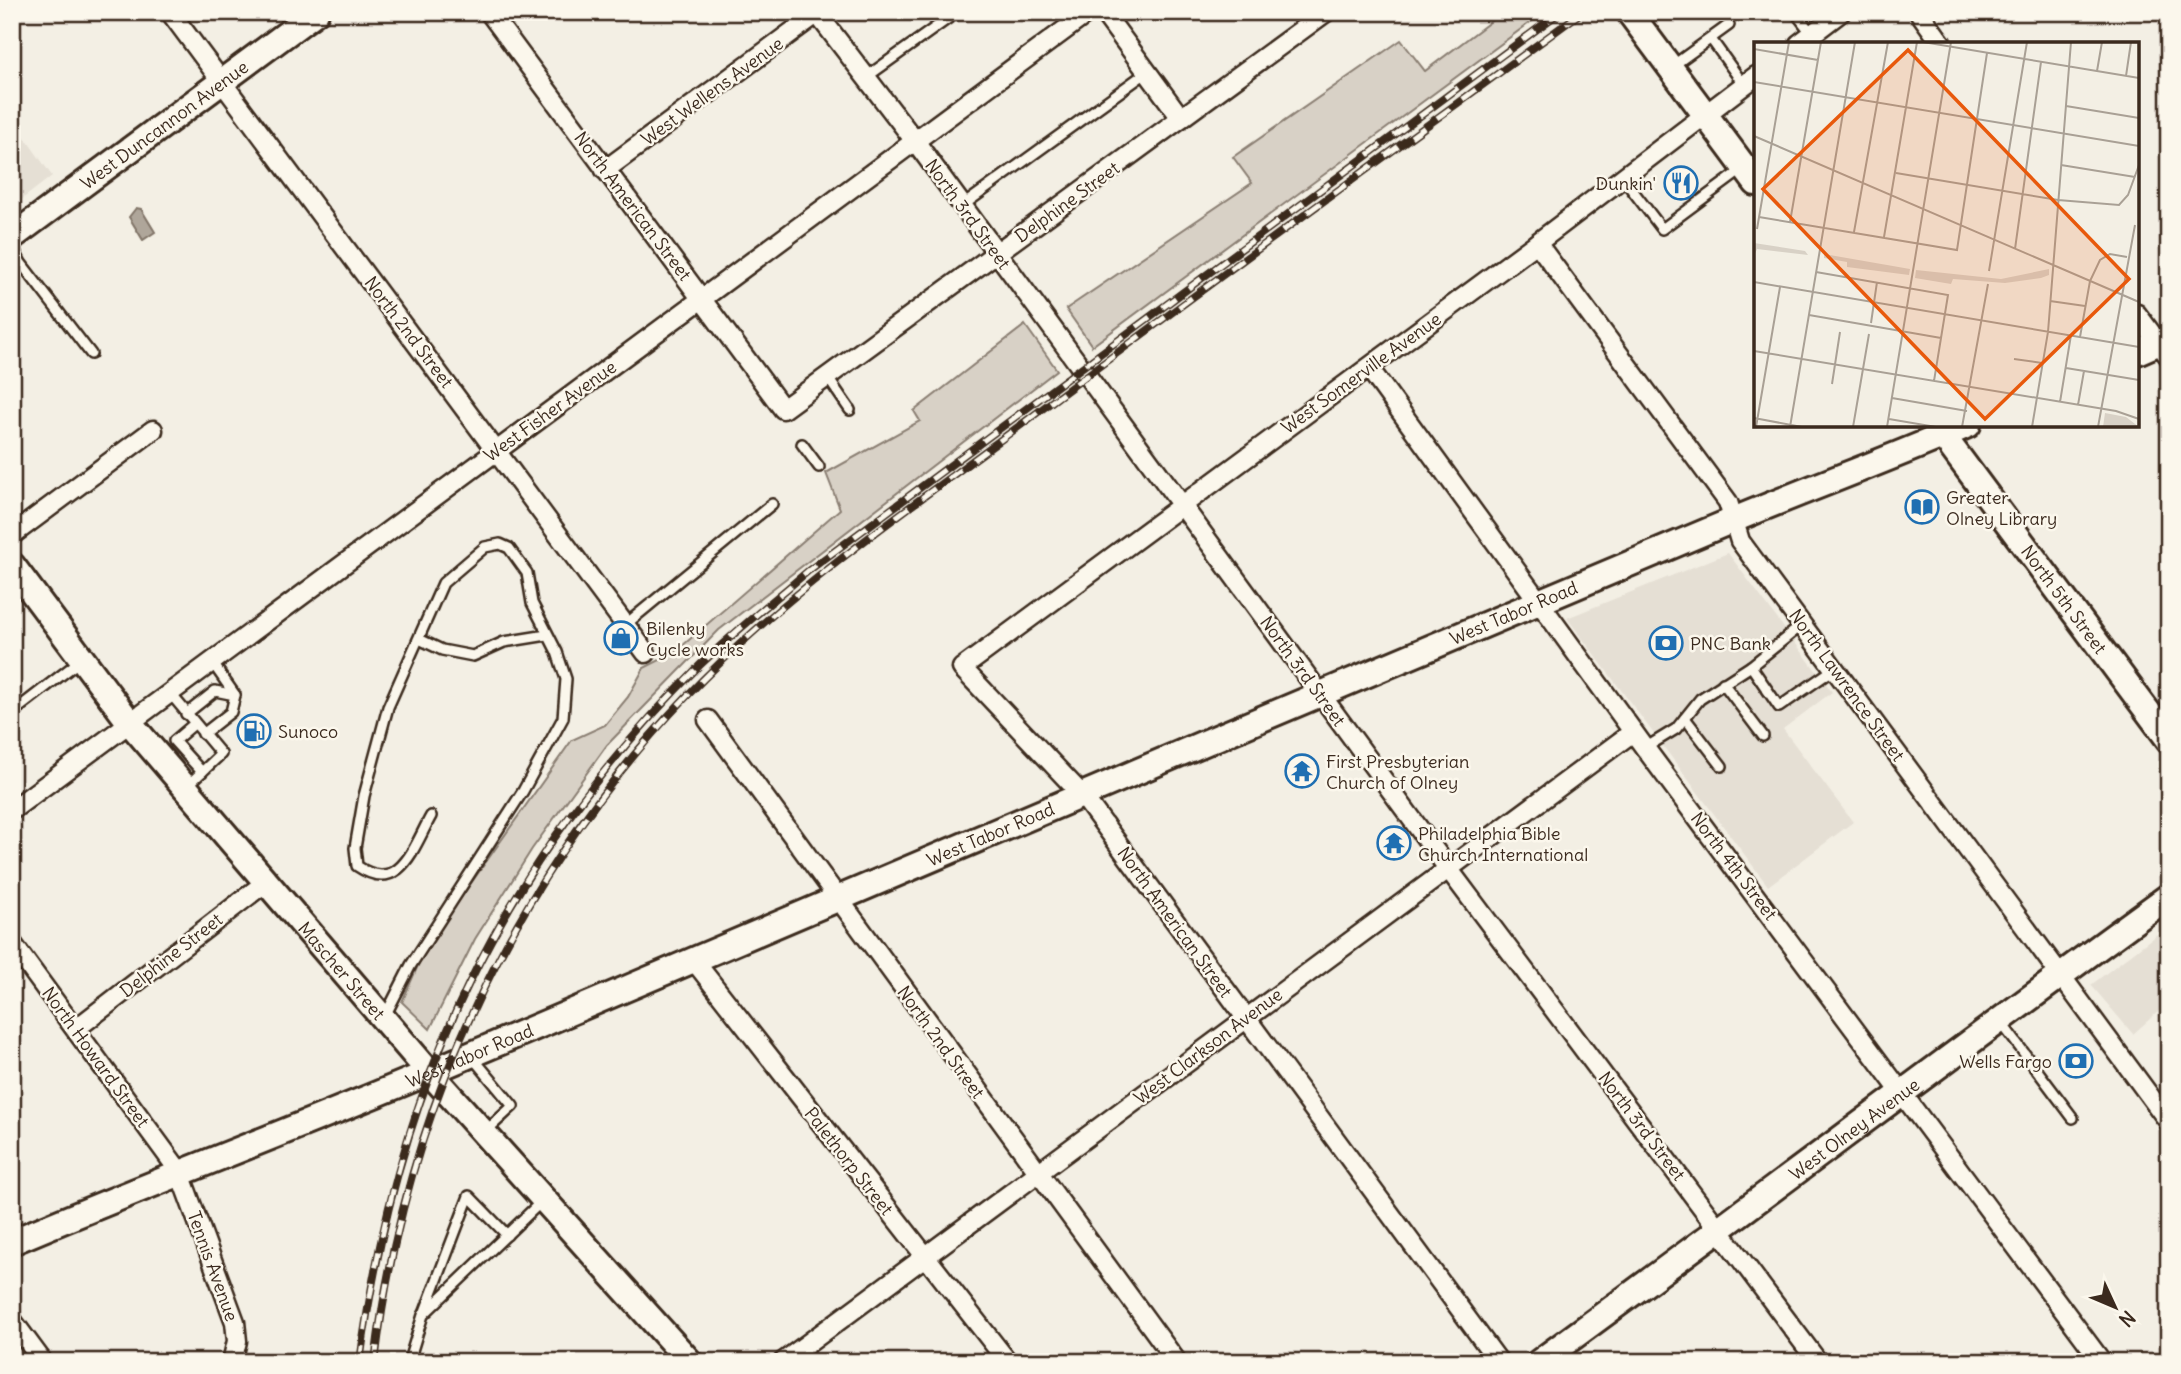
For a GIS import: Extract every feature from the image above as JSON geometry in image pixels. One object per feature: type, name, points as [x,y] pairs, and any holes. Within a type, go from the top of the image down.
[{"type":"street","name":"North 2nd Street","points":[[170,12],[646,653]]},
{"type":"street","name":"West Duncannon Avenue","points":[[12,237],[316,12]]},
{"type":"street","name":"North American Street","points":[[489,12],[776,400]]},
{"type":"street","name":"West Fisher Avenue","points":[[12,810],[1089,12]]},
{"type":"street","points":[[1103,12],[1181,118]]},
{"type":"street","name":"Delphine Street","points":[[776,400],[783,409],[828,378],[1326,12]]},
{"type":"street","points":[[1629,12],[1750,175]]},
{"type":"street","points":[[1805,39],[1841,12]]},
{"type":"street","points":[[1919,12],[1941,42]]},
{"type":"street","name":"West Wellens Avenue","points":[[605,170],[818,13]]},
{"type":"street","name":"North 3rd Street","points":[[818,13],[915,141],[1447,867],[1818,1362]]},
{"type":"street","name":"West Somerville Avenue","points":[[964,666],[1537,243],[1750,80]]},
{"type":"street","name":"North Lawrence Street","points":[[1537,243],[1728,502],[1740,541],[2169,1122]]},
{"type":"street","points":[[2139,317],[2158,347]]},
{"type":"street","name":"North 4th Street","points":[[1369,368],[1542,602],[1633,732],[2102,1362]]},
{"type":"street","name":"West Tabor Road","points":[[12,1242],[178,1171],[429,1073],[692,958],[1083,796],[1939,431],[1958,427]]},
{"type":"street","points":[[12,535],[153,430]]},
{"type":"street","name":"North 5th Street","points":[[1939,431],[2169,740]]},
{"type":"street","name":"Mascher Street","points":[[12,565],[130,723],[166,748],[194,780],[266,882],[429,1073],[690,1362]]},
{"type":"street","name":"North American Street","points":[[964,666],[962,668],[1083,796],[1499,1362]]},
{"type":"street","name":"North 2nd Street","points":[[708,720],[836,899],[1177,1362]]},
{"type":"street","name":"West Clarkson Avenue","points":[[783,1362],[1447,867],[1633,732]]},
{"type":"street","name":"Delphine Street","points":[[77,1028],[266,882]]},
{"type":"street","name":"West Olney Avenue","points":[[1539,1362],[1720,1230],[1901,1091],[2169,896]]},
{"type":"street","name":"North Howard Street","points":[[12,943],[77,1028],[178,1171]]},
{"type":"street","name":"Palethorp Street","points":[[692,958],[1008,1362]]},
{"type":"street","name":"Tennis Avenue","points":[[178,1171],[235,1322],[237,1340],[232,1362]]},
{"type":"street","points":[[12,1320],[43,1362]]},
{"type":"lane","points":[[865,78],[957,12]]},
{"type":"lane","points":[[1795,12],[1805,39]]},
{"type":"lane","points":[[1670,68],[1729,25]]},
{"type":"lane","points":[[1711,39],[1750,80]]},
{"type":"lane","points":[[962,206],[1147,72]]},
{"type":"lane","points":[[1623,178],[1662,229],[1750,175]]},
{"type":"lane","points":[[12,246],[21,263],[91,354]]},
{"type":"lane","points":[[828,378],[850,410]]},
{"type":"lane","points":[[803,444],[819,467]]},
{"type":"lane","points":[[625,625],[772,504]]},
{"type":"lane","points":[[384,1020],[411,965],[523,790],[563,718],[566,679],[557,652],[532,603],[527,573],[509,548],[500,544],[485,547],[443,583],[384,719],[364,796],[355,848],[358,866],[378,876],[399,871],[431,816]]},
{"type":"lane","points":[[1645,748],[1676,729],[1700,699],[1751,666],[1802,625]]},
{"type":"lane","points":[[419,639],[442,650],[473,656],[504,642],[547,635]]},
{"type":"lane","points":[[13,710],[82,659]]},
{"type":"lane","points":[[203,734],[231,712],[235,695],[212,662]]},
{"type":"lane","points":[[1751,666],[1779,707],[1834,669]]},
{"type":"lane","points":[[1724,683],[1763,736]]},
{"type":"lane","points":[[186,714],[215,691],[235,695]]},
{"type":"lane","points":[[170,693],[221,754],[194,780]]},
{"type":"lane","points":[[1685,718],[1722,766]]},
{"type":"lane","points":[[166,748],[194,723]]},
{"type":"lane","points":[[1999,1019],[2073,1118]]},
{"type":"lane","points":[[470,1055],[513,1106],[484,1133]]},
{"type":"lane","points":[[418,1362],[411,1354],[423,1315],[469,1196],[507,1235]]},
{"type":"lane","points":[[423,1315],[544,1200]]},
{"type":"shaded area","points":[[1503,12],[1544,12],[1092,346],[1066,309],[1252,183],[1233,157],[1401,40],[1425,71]]},
{"type":"shaded area","points":[[12,119],[52,176],[12,207]]},
{"type":"shaded area","points":[[136,208],[141,209],[155,232],[143,240],[129,217]]},
{"type":"shaded area","points":[[1025,325],[1057,370],[719,630],[607,745],[532,849],[475,939],[430,1029],[402,1002],[426,947],[572,740],[605,725],[628,697],[644,668],[674,653],[840,509],[826,473],[920,421],[914,411]]},
{"type":"shaded area","points":[[1728,553],[1832,692],[1783,729],[1853,822],[1768,886],[1567,618]]},
{"type":"shaded area","points":[[2169,925],[2169,1002],[2133,1034],[2091,985]]},
{"type":"railway","points":[[360,1362],[377,1260],[401,1163],[431,1071],[469,984],[514,900],[568,819],[629,741],[700,665],[808,571],[1560,12]]},
{"type":"railway","points":[[375,1362],[392,1256],[419,1154],[454,1054],[499,959],[552,867],[613,782],[682,701],[759,627],[865,540],[1582,12]]},
{"type":"place","name":"Dunkin'","points":[[1681,183]]},
{"type":"place","name":"Greater Olney Library","points":[[1922,507]]},
{"type":"place","name":"Bilenky Cycle works","points":[[621,638]]},
{"type":"place","name":"PNC Bank","points":[[1666,643]]},
{"type":"place","name":"Sunoco","points":[[254,731]]},
{"type":"place","name":"First Presbyterian Church of Olney","points":[[1302,771]]},
{"type":"place","name":"Philadelphia Bible Church International","points":[[1394,843]]},
{"type":"place","name":"Wells Fargo","points":[[2076,1061]]}]
